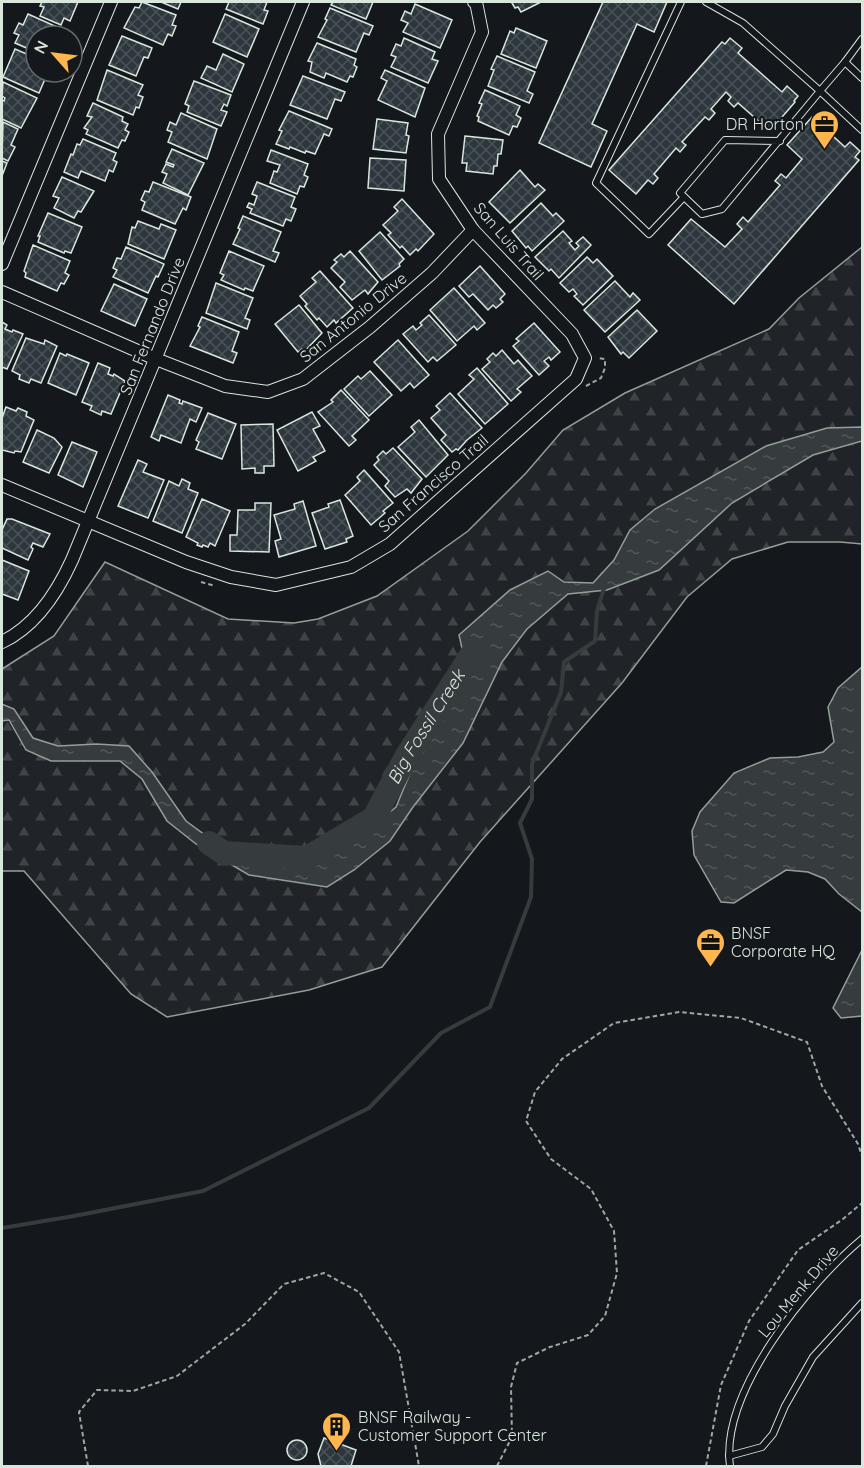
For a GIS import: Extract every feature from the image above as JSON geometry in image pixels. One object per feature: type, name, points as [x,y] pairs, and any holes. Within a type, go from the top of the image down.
[{"type":"street","points":[[2,264],[111,2]]},
{"type":"street","name":"San Fernando Drive","points":[[2,642],[42,611],[61,583],[89,521],[303,2]]},
{"type":"street","name":"San Luis Trail","points":[[474,2],[476,2],[482,33],[438,134],[439,179],[473,230],[572,334],[585,358]]},
{"type":"street","name":"San Antonio Drive","points":[[2,292],[156,359],[225,386],[268,392],[303,379],[388,312],[432,273],[473,230]]},
{"type":"street","name":"San Francisco Trail","points":[[2,485],[186,562],[231,577],[276,585],[351,567],[390,544],[576,379],[585,358]]},
{"type":"lane","points":[[681,2],[596,183],[649,234],[684,197]]},
{"type":"lane","points":[[706,2],[743,23],[862,129]]},
{"type":"lane","points":[[780,141],[725,140],[680,193],[702,214],[722,209],[780,141],[862,39]]},
{"type":"lane","points":[[845,62],[862,78]]},
{"type":"lane","name":"Lou Menk Drive","points":[[730,1467],[733,1420],[741,1397],[759,1361],[812,1290],[862,1239]]},
{"type":"lane","points":[[729,1456],[762,1447],[773,1434],[785,1406],[813,1357],[862,1304]]},
{"type":"path","points":[[585,358],[605,358],[605,368],[601,378],[586,386]]},
{"type":"path","points":[[200,581],[220,587]]},
{"type":"path","points":[[497,1467],[512,1437],[511,1387],[517,1363],[550,1347],[588,1335],[605,1316],[616,1273],[614,1231],[591,1190],[551,1159],[526,1121],[535,1092],[562,1059],[614,1023],[679,1012],[741,1018],[807,1042],[822,1086],[858,1144],[862,1156]]},
{"type":"path","points":[[706,1467],[721,1385],[749,1321],[798,1250],[862,1203]]},
{"type":"path","points":[[88,1467],[79,1412],[97,1390],[133,1391],[177,1376],[245,1324],[284,1284],[324,1274],[359,1292],[399,1352],[419,1467]]},
{"type":"green space","points":[[862,247],[862,544],[788,542],[732,559],[687,597],[622,683],[480,842],[382,967],[309,990],[167,1017],[131,994],[24,871],[2,871],[2,669],[54,636],[105,562],[228,619],[294,623],[318,619],[377,596],[468,531],[526,473],[563,430],[625,393],[769,329],[799,298]]},
{"type":"water","points":[[862,427],[862,441],[813,455],[732,503],[659,570],[607,590],[568,594],[527,629],[502,662],[463,743],[413,807],[390,841],[354,870],[327,887],[249,875],[196,844],[167,821],[142,779],[120,761],[51,761],[26,750],[9,720],[2,721],[2,704],[14,709],[33,738],[58,746],[97,744],[129,746],[152,772],[186,821],[212,840],[260,864],[311,861],[354,840],[396,807],[426,735],[440,718],[464,657],[459,635],[510,590],[548,571],[564,582],[593,583],[614,560],[630,530],[655,509],[766,446],[827,428]]},
{"type":"water","points":[[862,667],[862,912],[839,894],[825,879],[808,872],[786,870],[734,903],[721,902],[694,855],[692,831],[700,812],[734,773],[770,758],[798,757],[823,752],[834,742],[828,707],[838,688]]},
{"type":"water","points":[[862,950],[862,1016],[841,1018],[833,1008]]},
{"type":"building","points":[[42,2],[78,2],[70,21],[64,18],[61,24],[40,16],[44,7],[40,6]]},
{"type":"building","points":[[142,2],[176,15],[172,25],[176,26],[172,36],[168,34],[163,45],[124,28],[135,7],[139,8]]},
{"type":"building","points":[[161,2],[181,2],[178,9]]},
{"type":"building","points":[[229,2],[267,2],[264,10],[268,11],[263,24],[226,9]]},
{"type":"building","points":[[333,2],[373,2],[366,19],[331,5]]},
{"type":"building","points":[[541,2],[521,12],[518,7],[515,8],[512,3]]},
{"type":"building","points":[[603,2],[667,2],[654,32],[637,24],[592,124],[607,131],[591,167],[539,143]]},
{"type":"building","points":[[415,4],[452,20],[440,48],[403,32],[408,23],[401,20],[405,11],[411,14]]},
{"type":"building","points":[[330,8],[373,26],[369,35],[364,33],[356,52],[318,37],[327,20],[325,19]]},
{"type":"building","points":[[28,14],[50,24],[24,24],[24,47],[15,43],[19,35],[14,33],[19,23],[23,25]]},
{"type":"building","points":[[225,14],[259,29],[247,57],[213,42]]},
{"type":"building","points":[[516,28],[547,41],[536,68],[501,54],[510,31],[514,33]]},
{"type":"building","points":[[122,36],[152,48],[148,58],[144,57],[136,76],[109,65]]},
{"type":"building","points":[[404,38],[435,52],[432,59],[438,61],[428,83],[391,67],[396,57],[391,55],[396,44],[401,46]]},
{"type":"building","points":[[730,38],[742,48],[738,53],[782,92],[787,86],[798,96],[795,102],[770,131],[738,103],[734,107],[728,101],[731,97],[726,92],[711,109],[715,113],[709,120],[705,117],[682,142],[686,145],[680,152],[676,148],[654,174],[658,178],[653,184],[648,180],[636,194],[609,170],[722,42],[725,44]]},
{"type":"building","points":[[317,43],[356,59],[354,65],[357,67],[353,77],[350,76],[347,82],[326,73],[324,78],[310,72],[312,62],[308,61]]},
{"type":"building","points":[[15,49],[24,53],[24,84],[43,84],[39,93],[3,77]]},
{"type":"building","points":[[223,54],[244,64],[232,92],[201,78],[207,66],[216,70]]},
{"type":"building","points":[[497,56],[535,72],[527,91],[533,94],[529,103],[488,86],[494,70],[491,69]]},
{"type":"building","points":[[107,70],[143,85],[138,95],[143,97],[139,108],[136,107],[133,115],[97,100]]},
{"type":"building","points":[[385,70],[425,88],[415,117],[378,100],[387,81],[381,78]]},
{"type":"building","points":[[303,76],[345,92],[341,101],[335,99],[327,119],[290,105]]},
{"type":"building","points":[[194,81],[231,95],[227,106],[224,104],[221,110],[227,112],[221,126],[187,112],[189,106],[185,104]]},
{"type":"building","points":[[3,82],[37,98],[21,128],[2,119],[2,100],[4,101],[5,98],[2,96]]},
{"type":"building","points":[[485,90],[520,106],[516,115],[521,118],[517,127],[513,126],[509,135],[478,121],[477,116],[482,104],[479,103]]},
{"type":"building","points":[[93,103],[123,117],[122,121],[128,124],[125,130],[129,132],[125,141],[122,140],[118,148],[86,134],[88,130],[84,128],[92,117],[87,116]]},
{"type":"building","points":[[289,111],[332,129],[329,136],[324,134],[315,154],[276,144],[282,131],[279,130]]},
{"type":"building","points":[[181,113],[217,129],[207,159],[168,142],[172,132],[167,130],[170,122],[176,125]]},
{"type":"building","points":[[812,117],[845,147],[850,142],[860,151],[855,157],[859,160],[734,304],[668,245],[691,219],[725,247],[742,229],[737,224],[743,217],[748,222],[780,185],[775,181],[781,174],[786,178],[802,159],[787,145]]},
{"type":"building","points":[[377,119],[408,123],[406,135],[409,136],[406,153],[373,149]]},
{"type":"building","points":[[3,122],[18,129],[11,145],[15,147],[8,161],[2,158]]},
{"type":"building","points":[[465,136],[503,140],[501,154],[498,154],[497,166],[494,166],[493,174],[466,171],[467,163],[462,163]]},
{"type":"building","points":[[83,139],[116,153],[113,160],[117,162],[113,172],[109,170],[105,181],[81,171],[78,178],[64,172],[71,154],[73,155],[77,144],[80,145]]},
{"type":"building","points":[[172,149],[204,163],[188,195],[163,183],[167,174],[162,172],[166,164],[173,167],[174,165],[166,162]]},
{"type":"building","points":[[271,150],[308,164],[304,175],[308,177],[304,187],[300,186],[297,194],[270,183],[274,171],[277,172],[280,165],[267,161]]},
{"type":"building","points":[[370,158],[406,160],[404,191],[368,188]]},
{"type":"building","points":[[2,161],[7,163],[2,176]]},
{"type":"building","points":[[520,170],[535,187],[538,184],[545,190],[510,223],[489,202]]},
{"type":"building","points":[[62,177],[94,191],[81,212],[78,211],[74,218],[54,208],[59,198],[53,196]]},
{"type":"building","points":[[153,182],[191,197],[186,210],[183,208],[175,224],[142,210],[145,202],[141,200],[145,191],[149,192]]},
{"type":"building","points":[[257,182],[295,197],[291,207],[296,209],[291,221],[286,219],[283,226],[250,213],[252,209],[247,207],[249,203],[254,205],[257,196],[252,194]]},
{"type":"building","points":[[402,199],[434,234],[418,251],[416,249],[410,255],[388,235],[391,233],[383,225],[398,211],[394,207]]},
{"type":"building","points":[[541,203],[553,216],[556,213],[564,221],[532,251],[528,246],[526,248],[512,231]]},
{"type":"building","points":[[48,213],[82,227],[71,253],[65,251],[64,253],[38,242],[40,236],[38,236]]},
{"type":"building","points":[[243,216],[281,232],[273,251],[279,253],[275,262],[233,244]]},
{"type":"building","points":[[138,221],[159,229],[161,224],[176,230],[164,259],[128,244],[132,227],[135,228]]},
{"type":"building","points":[[563,231],[572,241],[569,243],[575,250],[579,246],[576,243],[583,237],[591,245],[559,278],[535,257]]},
{"type":"building","points":[[380,232],[404,259],[399,264],[400,266],[382,280],[359,251]]},
{"type":"building","points":[[33,245],[70,261],[65,273],[69,275],[57,291],[25,277],[24,271]]},
{"type":"building","points":[[126,247],[164,264],[148,293],[113,277],[117,270],[113,268],[117,258],[121,259]]},
{"type":"building","points":[[229,251],[264,266],[253,291],[245,288],[244,290],[221,280],[224,275],[220,273]]},
{"type":"building","points":[[350,251],[378,282],[368,294],[365,290],[352,300],[340,287],[345,282],[331,268],[337,262],[334,260],[341,254],[344,257]]},
{"type":"building","points":[[587,257],[593,263],[597,259],[613,276],[583,305],[574,296],[577,294],[573,289],[569,292],[560,283]]},
{"type":"building","points":[[480,266],[505,294],[500,299],[503,302],[496,308],[493,305],[488,310],[473,294],[469,297],[459,286]]},
{"type":"building","points":[[320,271],[353,308],[336,323],[334,320],[327,327],[319,318],[317,320],[300,296],[316,282],[312,278]]},
{"type":"building","points":[[615,281],[630,297],[633,293],[640,300],[605,332],[584,310]]},
{"type":"building","points":[[216,283],[253,298],[245,318],[250,320],[247,329],[206,313]]},
{"type":"building","points":[[114,284],[147,299],[135,326],[101,311]]},
{"type":"building","points":[[454,288],[485,323],[477,330],[474,326],[457,341],[430,310]]},
{"type":"building","points":[[299,305],[322,333],[304,352],[302,349],[298,352],[275,324]]},
{"type":"building","points":[[637,310],[657,331],[629,358],[623,352],[621,354],[608,337]]},
{"type":"building","points":[[429,315],[456,345],[437,361],[433,357],[428,362],[403,334],[413,326],[416,330]]},
{"type":"building","points":[[202,317],[239,332],[232,351],[237,353],[233,363],[190,346],[200,327],[198,326]]},
{"type":"building","points":[[2,322],[7,325],[5,329],[23,334],[7,369],[2,367]]},
{"type":"building","points":[[534,323],[560,352],[551,360],[549,357],[544,361],[549,366],[539,375],[513,346],[519,341],[516,339]]},
{"type":"building","points":[[26,338],[44,344],[45,340],[57,346],[41,383],[31,379],[29,383],[19,379],[20,375],[12,371]]},
{"type":"building","points":[[398,340],[429,375],[414,388],[410,383],[401,391],[374,362]]},
{"type":"building","points":[[502,350],[514,364],[518,360],[532,376],[517,389],[521,392],[511,401],[482,369],[490,362],[487,359],[493,353],[496,356]]},
{"type":"building","points":[[60,353],[89,363],[76,395],[48,383]]},
{"type":"building","points":[[98,363],[110,368],[108,374],[113,376],[114,374],[125,381],[111,414],[102,411],[101,415],[90,410],[92,406],[82,402]]},
{"type":"building","points":[[477,368],[508,404],[485,424],[458,394],[474,379],[469,375]]},
{"type":"building","points":[[370,371],[392,395],[369,416],[344,389],[358,376],[361,379]]},
{"type":"building","points":[[341,390],[369,420],[352,436],[356,440],[349,446],[318,412],[333,402],[331,400]]},
{"type":"building","points":[[450,393],[482,428],[458,450],[452,452],[441,440],[446,435],[431,418],[440,410],[436,406]]},
{"type":"building","points":[[168,395],[180,400],[179,403],[182,404],[183,401],[202,408],[196,422],[190,419],[181,443],[161,435],[159,441],[151,437]]},
{"type":"building","points":[[6,407],[16,411],[18,408],[27,412],[26,416],[34,420],[21,452],[2,450],[2,418]]},
{"type":"building","points":[[312,412],[320,426],[313,429],[325,451],[313,457],[316,461],[298,471],[277,430]]},
{"type":"building","points":[[208,413],[236,424],[222,459],[196,449],[199,442],[196,440]]},
{"type":"building","points":[[419,420],[448,455],[426,477],[398,447],[415,432],[411,427]]},
{"type":"building","points":[[273,424],[274,466],[264,466],[264,473],[255,473],[255,468],[242,469],[241,425]]},
{"type":"building","points":[[37,430],[54,438],[62,447],[49,473],[23,462]]},
{"type":"building","points":[[72,442],[97,452],[83,487],[58,475]]},
{"type":"building","points":[[393,448],[422,479],[411,493],[407,489],[395,497],[385,486],[389,481],[374,465],[379,460],[377,457],[383,451],[386,454]]},
{"type":"building","points":[[138,460],[147,464],[143,472],[164,480],[148,518],[118,506]]},
{"type":"building","points":[[364,470],[393,503],[371,525],[345,495],[360,481],[357,477]]},
{"type":"building","points":[[182,479],[190,483],[188,489],[198,493],[182,533],[153,521],[169,481],[179,486]]},
{"type":"building","points":[[202,499],[230,511],[215,546],[210,543],[208,547],[203,545],[202,547],[186,537]]},
{"type":"building","points":[[340,500],[353,536],[346,539],[347,542],[325,549],[312,513]]},
{"type":"building","points":[[303,501],[316,546],[279,557],[275,541],[281,539],[274,515],[295,509],[294,504]]},
{"type":"building","points":[[255,503],[271,503],[269,552],[230,551],[230,535],[237,535],[238,510],[255,510]]},
{"type":"building","points":[[7,519],[50,534],[43,547],[33,543],[28,560],[2,548],[2,530]]},
{"type":"building","points":[[2,560],[29,571],[18,600],[2,594]]},
{"type":"building","name":"BNSF Railway - Customer Support Center","points":[[324,1438],[356,1450],[351,1466],[321,1466],[318,1454]]},
{"type":"building","points":[[297,1440],[304,1443],[307,1450],[304,1457],[297,1460],[290,1457],[287,1450],[290,1443]]},
{"type":"waterway","points":[[2,1228],[203,1191],[369,1108],[441,1033],[490,1007],[531,897],[532,859],[520,823],[532,799],[532,764],[561,692],[564,662],[595,641],[597,611],[605,585]]},
{"type":"waterway","name":"Big Fossil Creek","points":[[209,843],[224,853],[307,858],[374,818],[406,757],[472,654]]},
{"type":"place","name":"DR Horton","points":[[825,150]]},
{"type":"place","name":"BNSF Corporate HQ","points":[[710,968]]},
{"type":"place","name":"BNSF Railway - Customer Support Center","points":[[337,1452]]}]
